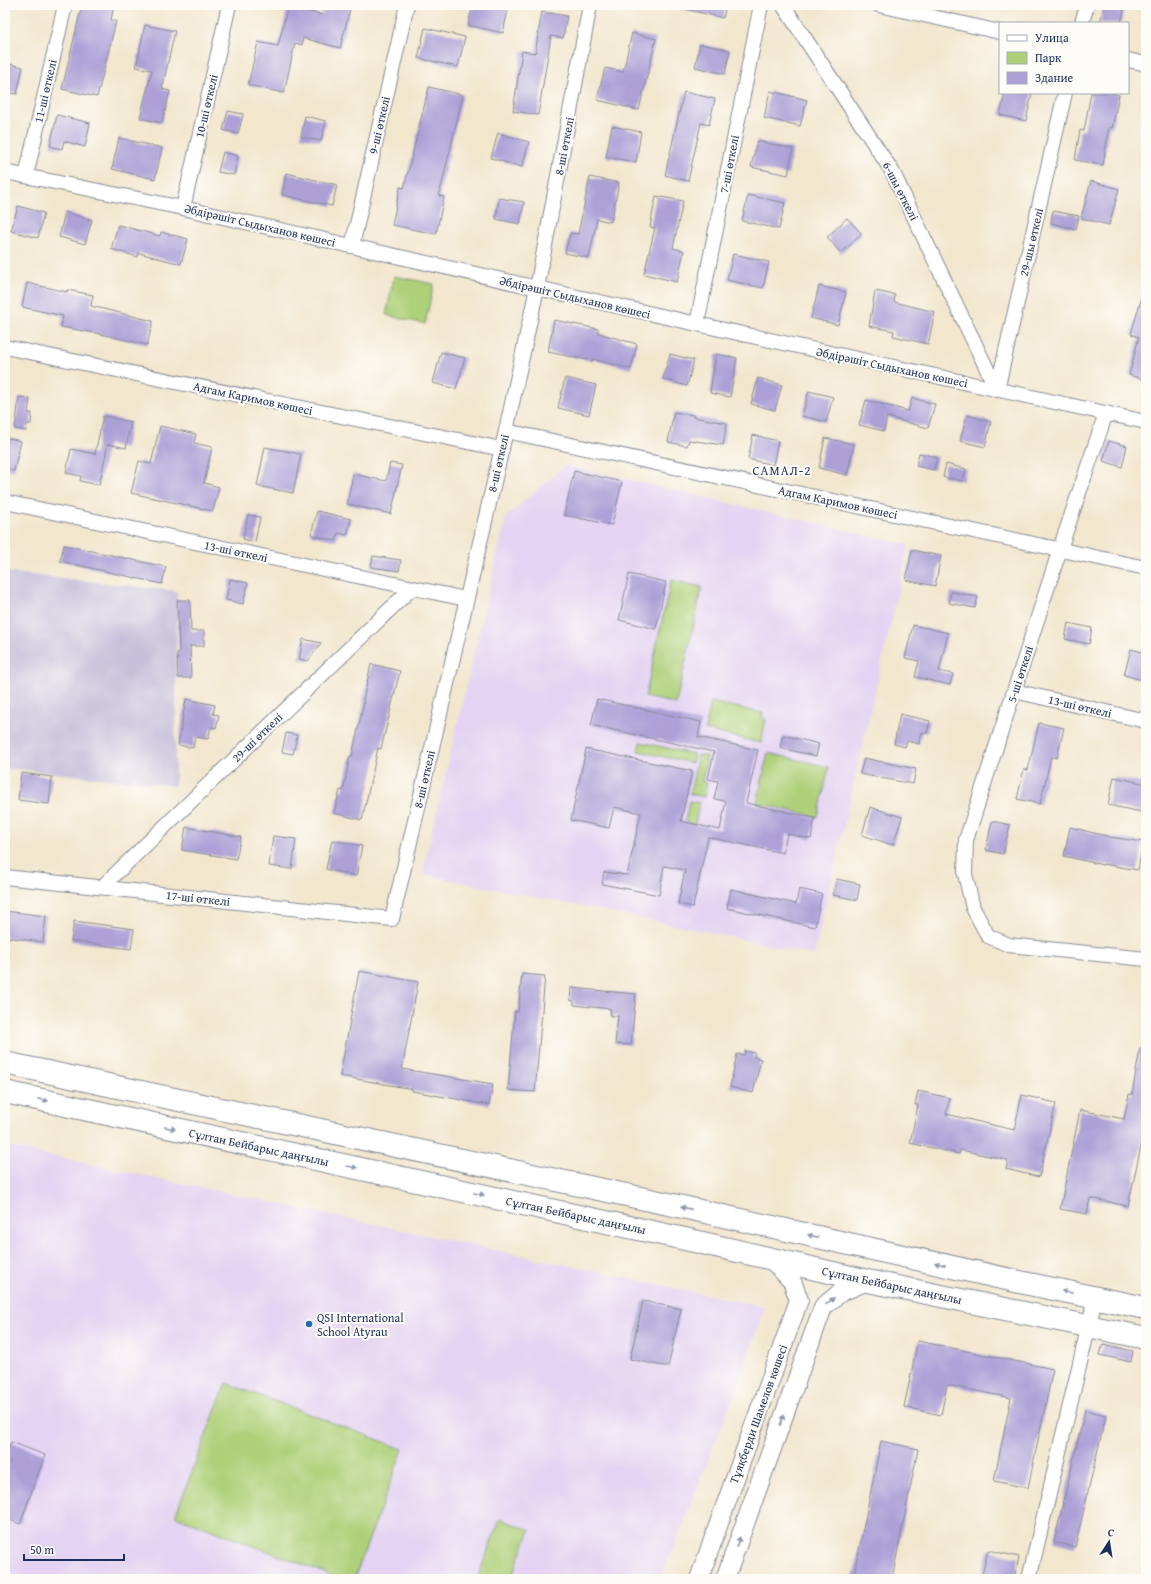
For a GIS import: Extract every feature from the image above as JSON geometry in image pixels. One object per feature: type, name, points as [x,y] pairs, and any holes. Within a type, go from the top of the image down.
[{"type":"main road","points":[[5,1063],[678,1206],[1095,1299],[1146,1308]]},
{"type":"main road","name":"Сұлтан Бейбарыс даңғылы","points":[[5,1092],[769,1257],[868,1280],[1146,1338]]},
{"type":"street","name":"11-ші өткелі","points":[[26,176],[65,5]]},
{"type":"street","name":"10-ші өткелі","points":[[183,208],[229,5]]},
{"type":"street","name":"9-ші өткелі","points":[[352,246],[407,5]]},
{"type":"street","name":"8-ші өткелі","points":[[392,919],[502,449],[537,288],[590,5]]},
{"type":"street","name":"7-ші өткелі","points":[[697,324],[761,5]]},
{"type":"street","name":"6-шы өткелі","points":[[783,5],[892,171],[997,390]]},
{"type":"street","points":[[879,5],[999,32]]},
{"type":"street","points":[[1082,22],[1087,5]]},
{"type":"street","points":[[1129,60],[1146,64]]},
{"type":"street","name":"29-шы өткелі","points":[[997,390],[1065,94]]},
{"type":"street","name":"Әбдірәшіт Сыдыханов көшесі","points":[[5,172],[183,208],[697,324],[1146,422]]},
{"type":"street","name":"Адгам Каримов көшесі","points":[[5,347],[502,449]]},
{"type":"street","name":"5-ші өткелі","points":[[1106,413],[1060,549],[966,840],[965,874],[974,908],[988,936],[1009,945],[1146,959]]},
{"type":"street","name":"Адгам Каримов көшесі","points":[[506,431],[1146,568]]},
{"type":"street","name":"13-ші өткелі","points":[[5,502],[466,599]]},
{"type":"street","name":"29-ші өткелі","points":[[102,887],[412,588]]},
{"type":"street","name":"13-ші өткелі","points":[[1014,691],[1146,721]]},
{"type":"street","name":"17-ші өткелі","points":[[5,877],[392,919]]},
{"type":"street","name":"Тұяқберди Шамелов көшесі","points":[[699,1579],[799,1300],[792,1281],[769,1257]]},
{"type":"street","name":"Тұяқберди Шамелов көшесі","points":[[725,1579],[823,1307],[841,1292],[868,1280]]},
{"type":"street","points":[[1029,1579],[1095,1299]]},
{"type":"shaded area","points":[[565,465],[909,545],[814,955],[422,874],[506,517]]},
{"type":"shaded area","points":[[5,572],[177,591],[175,786],[5,768]]},
{"type":"shaded area","name":"QSI International School Atyrau","points":[[5,1146],[765,1307],[731,1403],[661,1579],[5,1579]]},
{"type":"green space","points":[[394,276],[434,284],[425,324],[386,315]]},
{"type":"green space","points":[[671,580],[702,587],[676,704],[645,697]]},
{"type":"green space","points":[[711,702],[763,713],[762,718],[766,719],[761,743],[705,730]]},
{"type":"green space","points":[[640,742],[694,754],[692,763],[638,751]]},
{"type":"green space","points":[[768,753],[829,767],[818,817],[757,803]]},
{"type":"green space","points":[[698,755],[707,756],[702,782],[707,783],[704,797],[690,794]]},
{"type":"green space","points":[[689,801],[699,803],[695,824],[685,822]]},
{"type":"green space","points":[[226,1383],[403,1449],[354,1579],[341,1579],[175,1516]]},
{"type":"green space","points":[[500,1519],[530,1530],[511,1579],[477,1579]]},
{"type":"building","points":[[82,5],[114,5],[111,20],[116,21],[97,97],[62,89]]},
{"type":"building","points":[[325,5],[351,5],[340,48],[303,38],[302,45],[295,43],[284,93],[248,85],[258,42],[278,46],[288,6],[322,15]]},
{"type":"building","points":[[473,5],[509,5],[503,33],[468,25]]},
{"type":"building","points":[[685,5],[726,5],[723,18],[685,9]]},
{"type":"building","points":[[1104,5],[1125,5],[1121,22],[1100,22]]},
{"type":"building","points":[[542,12],[567,16],[563,38],[551,36],[538,115],[513,111],[522,51],[535,53]]},
{"type":"building","points":[[145,25],[175,31],[162,89],[170,91],[162,123],[140,118],[152,70],[136,67]]},
{"type":"building","points":[[425,28],[465,37],[458,67],[418,58]]},
{"type":"building","points":[[632,33],[656,39],[639,110],[597,100],[605,68],[623,72]]},
{"type":"building","points":[[700,44],[730,50],[725,74],[695,67]]},
{"type":"building","points":[[5,63],[23,67],[17,94],[5,92]]},
{"type":"building","points":[[429,87],[463,95],[439,196],[444,197],[436,234],[392,225],[400,187],[404,188]]},
{"type":"building","points":[[770,91],[807,100],[800,126],[764,118]]},
{"type":"building","points":[[684,92],[715,99],[709,125],[701,123],[688,181],[665,175]]},
{"type":"building","points":[[1005,94],[1032,94],[1026,121],[1000,115]]},
{"type":"building","points":[[1091,94],[1119,95],[1112,128],[1109,127],[1103,165],[1075,160],[1080,130],[1084,131]]},
{"type":"building","points":[[228,111],[243,114],[238,134],[223,130]]},
{"type":"building","points":[[57,115],[90,123],[85,147],[64,141],[62,149],[50,146]]},
{"type":"building","points":[[305,116],[326,121],[321,141],[301,137]]},
{"type":"building","points":[[612,126],[641,132],[636,162],[606,157]]},
{"type":"building","points":[[498,133],[529,142],[522,167],[491,158]]},
{"type":"building","points":[[119,138],[162,148],[155,179],[112,169]]},
{"type":"building","points":[[757,141],[793,149],[788,175],[751,167]]},
{"type":"building","points":[[223,152],[238,156],[234,175],[218,172]]},
{"type":"building","points":[[286,173],[337,185],[332,206],[282,195]]},
{"type":"building","points":[[590,177],[619,183],[611,222],[597,219],[589,258],[565,253],[570,233],[578,234]]},
{"type":"building","points":[[1091,181],[1119,189],[1109,225],[1081,218]]},
{"type":"building","points":[[748,195],[785,203],[779,229],[742,221]]},
{"type":"building","points":[[656,196],[683,201],[673,248],[684,251],[677,282],[644,274],[655,228],[650,227]]},
{"type":"building","points":[[499,198],[524,202],[520,224],[496,219]]},
{"type":"building","points":[[18,206],[44,213],[38,238],[11,231]]},
{"type":"building","points":[[1053,211],[1079,216],[1076,229],[1051,223]]},
{"type":"building","points":[[65,212],[92,220],[85,244],[59,237]]},
{"type":"building","points":[[847,218],[862,234],[841,253],[827,237]]},
{"type":"building","points":[[118,225],[160,236],[161,232],[188,239],[181,264],[139,253],[138,257],[111,249]]},
{"type":"building","points":[[733,254],[769,262],[763,288],[727,280]]},
{"type":"building","points":[[27,283],[67,292],[67,290],[93,295],[91,306],[153,321],[147,345],[96,333],[61,327],[63,316],[22,307]]},
{"type":"building","points":[[819,286],[846,292],[838,325],[811,318]]},
{"type":"building","points":[[875,291],[895,295],[894,302],[935,312],[928,344],[893,336],[894,331],[869,326]]},
{"type":"building","points":[[1143,293],[1146,293],[1146,380],[1129,375],[1139,337],[1131,334]]},
{"type":"building","points":[[554,320],[598,329],[598,333],[637,344],[631,369],[593,359],[592,361],[548,352]]},
{"type":"building","points":[[441,352],[465,358],[456,389],[433,383]]},
{"type":"building","points":[[670,354],[694,360],[687,386],[663,379]]},
{"type":"building","points":[[716,354],[737,358],[730,397],[710,393]]},
{"type":"building","points":[[565,378],[596,385],[589,415],[558,408]]},
{"type":"building","points":[[758,378],[782,385],[775,410],[751,404]]},
{"type":"building","points":[[809,391],[833,397],[826,422],[802,416]]},
{"type":"building","points":[[19,397],[30,398],[28,413],[32,413],[31,424],[27,424],[26,431],[15,429]]},
{"type":"building","points":[[912,398],[935,404],[928,428],[887,417],[884,431],[859,425],[866,400],[908,411]]},
{"type":"building","points":[[674,412],[727,423],[723,445],[689,440],[687,446],[668,442]]},
{"type":"building","points":[[967,415],[991,422],[985,447],[960,441]]},
{"type":"building","points":[[103,416],[131,422],[126,448],[108,444],[99,485],[80,481],[81,476],[66,473],[71,449],[95,454]]},
{"type":"building","points":[[160,426],[196,434],[194,443],[212,447],[204,483],[219,487],[213,511],[131,493],[139,461],[151,464]]},
{"type":"building","points":[[753,435],[778,441],[773,465],[748,459]]},
{"type":"building","points":[[8,438],[21,441],[14,471],[5,469],[5,452]]},
{"type":"building","points":[[825,438],[854,444],[847,475],[819,468]]},
{"type":"building","points":[[1109,441],[1127,446],[1122,467],[1103,461]]},
{"type":"building","points":[[265,447],[301,454],[293,493],[257,486]]},
{"type":"building","points":[[919,453],[937,457],[934,470],[916,466]]},
{"type":"building","points":[[390,463],[402,465],[391,514],[347,504],[353,474],[386,481]]},
{"type":"building","points":[[946,464],[966,469],[963,481],[943,477]]},
{"type":"building","points":[[574,471],[622,482],[612,525],[564,515]]},
{"type":"building","points":[[317,511],[351,519],[347,535],[338,533],[336,541],[311,535]]},
{"type":"building","points":[[248,515],[260,517],[255,542],[243,539]]},
{"type":"building","points":[[64,545],[166,567],[162,584],[60,561]]},
{"type":"building","points":[[912,550],[941,556],[935,586],[906,580]]},
{"type":"building","points":[[373,556],[401,560],[399,571],[371,567]]},
{"type":"building","points":[[629,574],[666,582],[656,629],[619,620]]},
{"type":"building","points":[[230,579],[248,583],[243,604],[226,600]]},
{"type":"building","points":[[951,592],[978,597],[975,608],[949,603]]},
{"type":"building","points":[[177,600],[190,600],[191,631],[204,631],[204,646],[190,646],[191,678],[178,678],[177,653],[179,653]]},
{"type":"building","points":[[1068,623],[1092,628],[1089,644],[1065,639]]},
{"type":"building","points":[[913,625],[948,633],[939,671],[953,674],[950,685],[915,677],[919,661],[905,658]]},
{"type":"building","points":[[303,639],[321,643],[308,661],[299,659]]},
{"type":"building","points":[[1131,649],[1146,653],[1146,681],[1124,675]]},
{"type":"building","points":[[371,664],[400,671],[381,749],[378,748],[362,820],[334,813],[340,790],[343,791],[350,756],[352,756]]},
{"type":"building","points":[[186,699],[215,705],[213,714],[219,715],[216,728],[211,727],[208,739],[195,737],[193,748],[178,745]]},
{"type":"building","points":[[597,699],[701,722],[698,737],[758,750],[746,803],[815,818],[811,839],[787,834],[783,853],[708,837],[693,907],[678,904],[685,870],[664,866],[659,895],[602,884],[604,872],[627,875],[641,813],[614,807],[609,828],[571,820],[586,749],[692,771],[681,821],[720,830],[726,801],[714,799],[718,781],[708,779],[714,752],[591,725]]},
{"type":"building","points":[[900,714],[930,721],[927,733],[922,732],[919,744],[907,741],[905,747],[894,744]]},
{"type":"building","points":[[1039,723],[1064,728],[1057,758],[1051,757],[1040,804],[1017,799],[1024,769],[1028,770]]},
{"type":"building","points":[[286,733],[297,735],[293,754],[282,752]]},
{"type":"building","points":[[783,735],[819,744],[816,756],[780,748]]},
{"type":"building","points":[[864,758],[916,769],[913,784],[860,774]]},
{"type":"building","points":[[21,773],[52,777],[49,804],[18,800]]},
{"type":"building","points":[[1114,777],[1146,784],[1146,813],[1108,805]]},
{"type":"building","points":[[870,807],[902,817],[893,845],[862,835]]},
{"type":"building","points":[[992,821],[1010,825],[1003,854],[986,850]]},
{"type":"building","points":[[186,827],[241,837],[236,859],[182,850]]},
{"type":"building","points":[[1070,827],[1110,837],[1143,842],[1138,870],[1103,865],[1064,856]]},
{"type":"building","points":[[273,836],[296,839],[292,869],[269,866]]},
{"type":"building","points":[[332,840],[362,846],[356,876],[326,869]]},
{"type":"building","points":[[837,879],[860,884],[857,900],[833,895]]},
{"type":"building","points":[[731,889],[796,904],[799,889],[822,894],[815,927],[727,908]]},
{"type":"building","points":[[5,911],[46,916],[43,942],[5,937]]},
{"type":"building","points":[[74,921],[134,929],[131,949],[71,941]]},
{"type":"building","points":[[359,971],[418,982],[402,1069],[493,1084],[489,1105],[340,1076]]},
{"type":"building","points":[[522,974],[545,976],[535,1092],[508,1090],[515,1011],[518,1012]]},
{"type":"building","points":[[571,988],[636,994],[631,1045],[615,1044],[618,1016],[610,1016],[611,1009],[574,1005],[574,1001],[570,1000]]},
{"type":"building","points":[[1140,1048],[1146,1048],[1146,1123],[1128,1206],[1090,1198],[1087,1214],[1060,1209],[1080,1110],[1124,1119],[1129,1094],[1132,1095]]},
{"type":"building","points":[[745,1051],[755,1053],[754,1057],[761,1059],[753,1093],[730,1087],[737,1054],[744,1055]]},
{"type":"building","points":[[918,1091],[950,1098],[946,1114],[1014,1130],[1022,1095],[1056,1103],[1039,1177],[1006,1169],[1008,1160],[960,1150],[959,1154],[910,1143],[918,1105],[915,1105]]},
{"type":"building","points":[[643,1301],[681,1309],[668,1367],[630,1359]]},
{"type":"building","points":[[918,1341],[1053,1369],[1028,1488],[994,1481],[1011,1398],[947,1385],[941,1415],[904,1407]]},
{"type":"building","points":[[1103,1344],[1133,1351],[1131,1362],[1100,1355]]},
{"type":"building","points":[[1085,1410],[1106,1415],[1075,1547],[1054,1542]]},
{"type":"building","points":[[881,1441],[918,1449],[892,1579],[853,1579]]},
{"type":"building","points":[[11,1442],[45,1455],[20,1524],[5,1518],[5,1477],[10,1462],[5,1459]]},
{"type":"building","points":[[988,1550],[1019,1557],[1014,1579],[981,1579]]},
{"type":"place","name":"QSI International School Atyrau","points":[[309,1324]]},
{"type":"district","name":"САМАЛ-2","points":[[782,470]]}]
